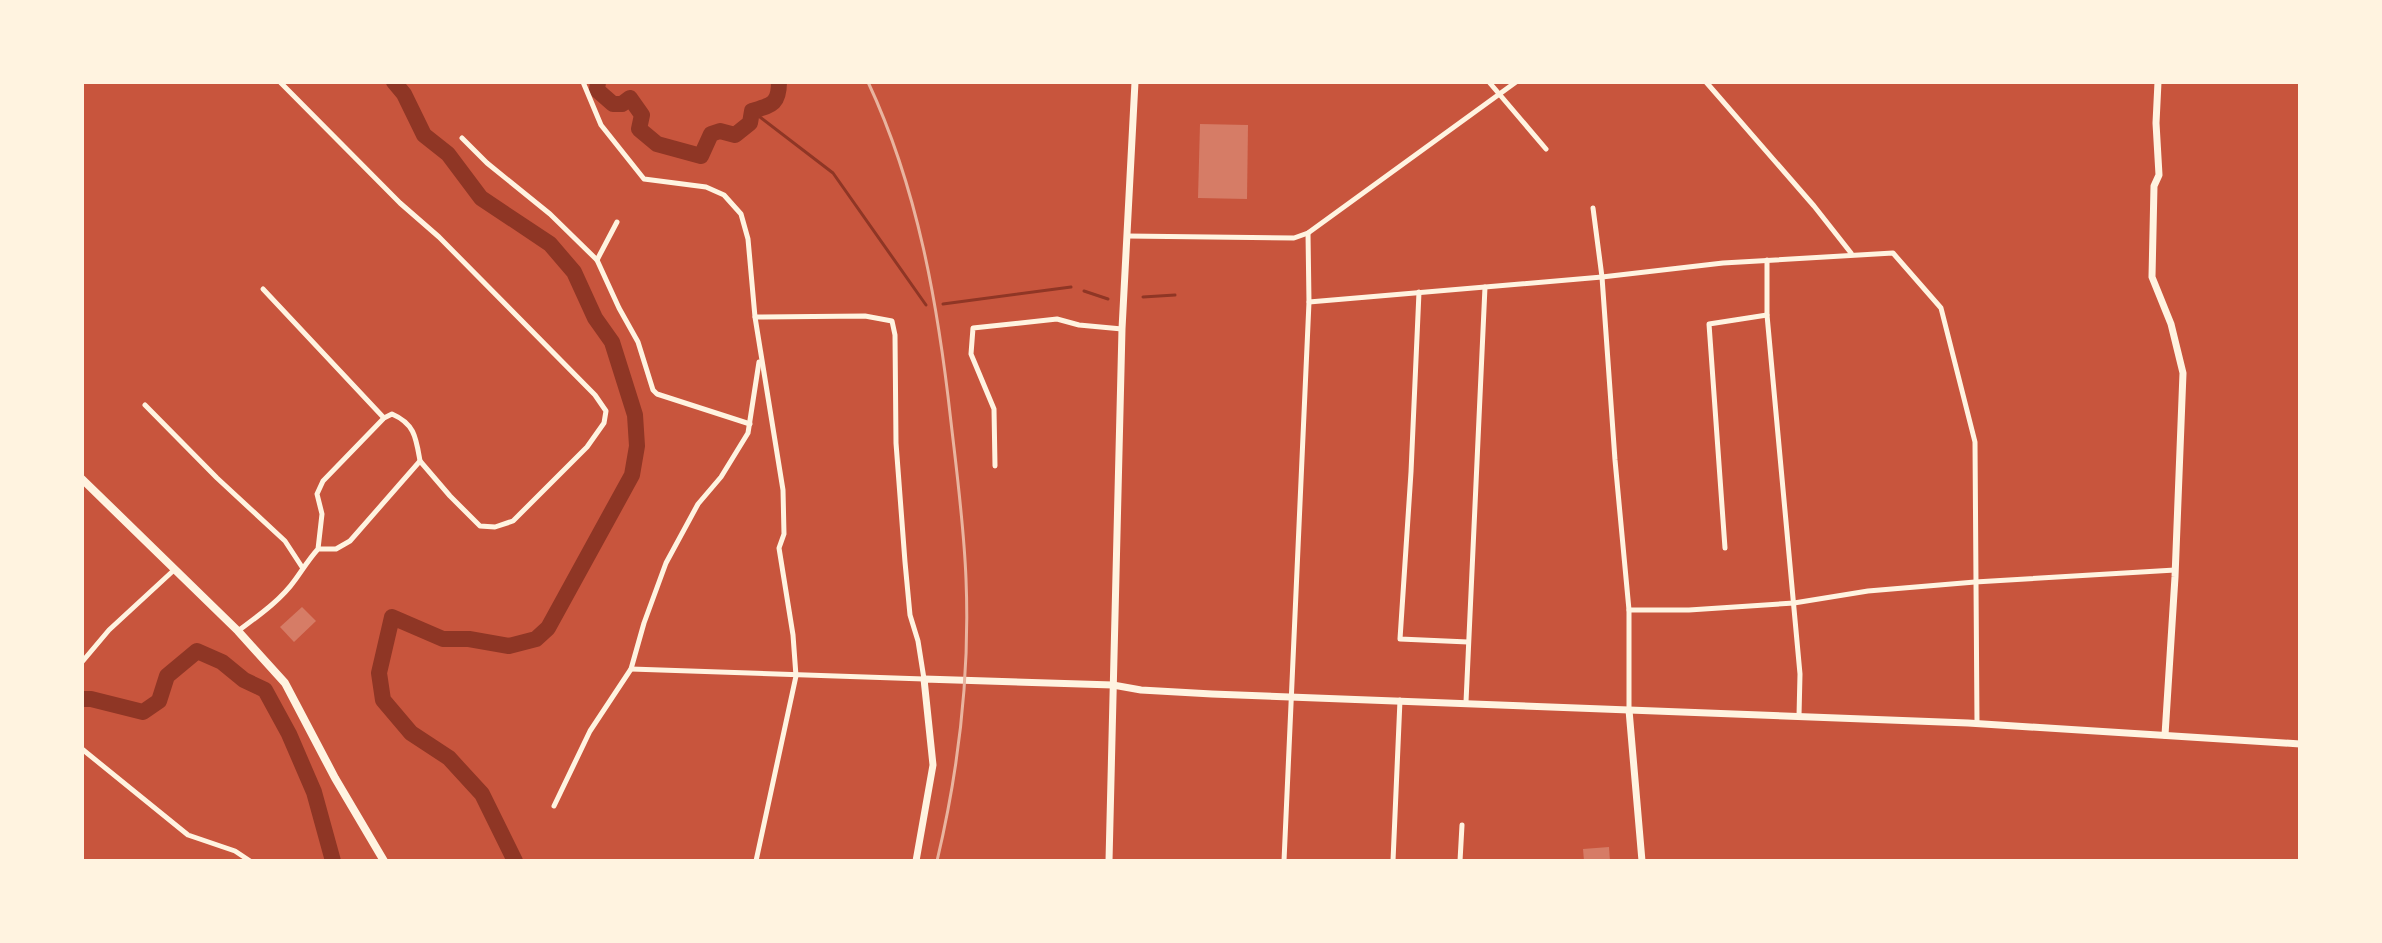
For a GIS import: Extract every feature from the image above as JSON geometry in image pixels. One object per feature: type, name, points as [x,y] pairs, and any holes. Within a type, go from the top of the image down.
[{"type":"main road","points":[[82,479],[238,631],[285,683],[335,778],[384,861]]},
{"type":"street","points":[[238,631],[265,611],[296,579],[318,549],[322,514],[317,494],[323,481],[384,418],[392,414],[405,420],[416,436],[420,461],[480,526],[495,527],[513,521],[587,447],[604,423],[606,411],[595,395],[439,237],[400,203],[280,82]]},
{"type":"street","points":[[583,82],[601,125],[644,179],[706,187],[724,195],[741,214],[748,239],[755,317],[783,490],[784,534],[779,548],[796,676],[756,861]]},
{"type":"street","points":[[1109,861],[1122,329],[1135,82]]},
{"type":"street","points":[[1489,82],[1546,149]]},
{"type":"street","points":[[1127,236],[1294,238],[1308,233],[1516,82]]},
{"type":"street","points":[[1706,82],[1851,253]]},
{"type":"street","points":[[2158,82],[2156,123],[2159,175],[2154,186],[2152,277],[2171,324],[2183,373],[2165,735]]},
{"type":"street","points":[[462,138],[487,163],[550,214],[597,260],[638,342],[657,394],[750,424]]},
{"type":"street","points":[[1593,208],[1602,277],[1629,610],[1629,710],[1642,861]]},
{"type":"street","points":[[597,260],[617,222]]},
{"type":"street","points":[[1284,861],[1309,302],[1308,233]]},
{"type":"street","points":[[1309,302],[1767,260],[1893,253],[1941,308],[1975,442],[1977,724]]},
{"type":"street","points":[[1767,260],[1767,315],[1800,674],[1799,716]]},
{"type":"street","points":[[1466,702],[1485,287]]},
{"type":"street","points":[[263,289],[384,418]]},
{"type":"street","points":[[1419,292],[1400,639],[1468,642]]},
{"type":"street","points":[[1725,548],[1709,324],[1767,315]]},
{"type":"street","points":[[755,317],[865,316],[892,321],[895,335],[896,443],[905,562],[910,615],[924,679],[933,765],[916,861]]},
{"type":"street","points":[[995,466],[994,409],[971,354],[973,328],[1057,319],[1079,325],[1122,329]]},
{"type":"street","points":[[554,806],[590,731],[631,669],[666,563],[698,504],[736,453],[750,424],[760,352]]},
{"type":"street","points":[[145,405],[285,541],[302,567]]},
{"type":"street","points":[[318,549],[336,549],[350,541],[420,461]]},
{"type":"street","points":[[82,662],[109,630],[175,568]]},
{"type":"street","points":[[1629,610],[1689,610],[1794,603],[1868,591],[2175,570]]},
{"type":"street","points":[[631,669],[1113,685],[1141,690],[1977,724],[2300,744]]},
{"type":"street","points":[[1393,861],[1400,700]]},
{"type":"street","points":[[82,749],[188,835],[235,851],[250,861]]},
{"type":"street","points":[[1460,861],[1462,825]]},
{"type":"building","points":[[1200,124],[1248,125],[1247,199],[1198,198]]},
{"type":"building","points":[[302,607],[316,621],[294,642],[280,627]]},
{"type":"building","points":[[1609,847],[1610,861],[1584,861],[1583,849]]},
{"type":"waterway","points":[[394,82],[404,94],[424,135],[448,154],[481,198],[550,244],[574,272],[595,318],[612,342],[635,415],[637,446],[632,475],[548,628],[536,639],[509,646],[469,639],[443,639],[392,617],[379,673],[383,700],[411,733],[449,758],[482,794],[515,861]]},
{"type":"waterway","points":[[598,82],[597,90],[613,104],[622,104],[630,98],[642,115],[639,129],[657,144],[701,156],[711,134],[720,131],[735,135],[750,123],[752,111],[773,102],[778,95],[779,82]]},
{"type":"waterway","points":[[752,111],[833,173],[926,305]]},
{"type":"waterway","points":[[943,304],[1071,287]]},
{"type":"waterway","points":[[1084,291],[1108,299]]},
{"type":"waterway","points":[[1143,297],[1175,295]]},
{"type":"waterway","points":[[82,699],[143,712],[159,701],[167,676],[197,651],[222,662],[244,680],[265,690],[289,734],[314,792],[333,861]]},
{"type":"railway","points":[[868,82],[900,164],[923,248],[940,335],[962,520],[967,615],[964,686],[957,756],[937,861]]}]
